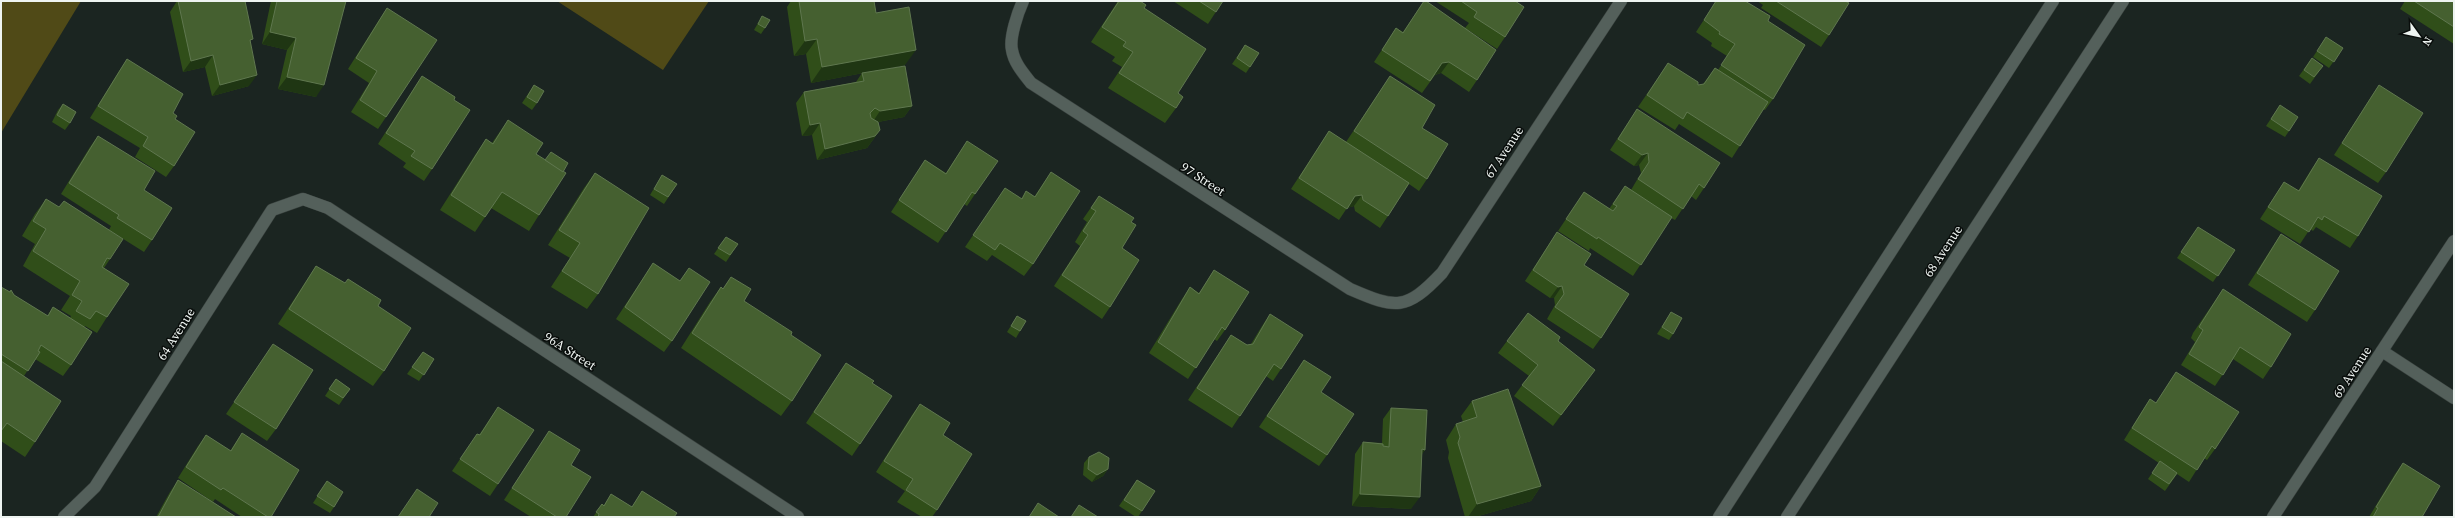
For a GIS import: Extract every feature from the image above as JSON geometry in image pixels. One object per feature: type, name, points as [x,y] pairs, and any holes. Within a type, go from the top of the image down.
[{"type":"street","name":"97 Street","points":[[1023,1],[1018,13],[1011,50],[1018,66],[1031,83],[1053,99],[1350,289],[1373,299],[1399,305]]},
{"type":"street","name":"67 Avenue","points":[[1399,305],[1422,294],[1442,273],[1621,1]]},
{"type":"street","points":[[1719,517],[2053,1]]},
{"type":"street","name":"68 Avenue","points":[[1788,517],[2123,1]]},
{"type":"street","name":"64 Avenue","points":[[64,517],[95,487],[272,210],[303,199],[328,208]]},
{"type":"street","name":"96A Street","points":[[328,208],[798,517]]},
{"type":"street","name":"69 Avenue","points":[[2273,517],[2454,241]]},
{"type":"street","points":[[2382,351],[2454,398]]},
{"type":"shaded area","points":[[1,1],[81,1],[1,133]]},
{"type":"shaded area","points":[[557,1],[709,1],[663,70]]},
{"type":"building","points":[[178,1],[245,1],[253,39],[250,40],[257,75],[220,85],[213,55],[191,61]]},
{"type":"building","points":[[277,1],[346,1],[324,85],[287,77],[296,38],[270,32]]},
{"type":"building","points":[[799,1],[874,1],[876,13],[909,7],[916,50],[822,67],[817,39],[805,41]]},
{"type":"building","points":[[1119,1],[1140,1],[1146,5],[1144,8],[1206,49],[1178,93],[1183,97],[1176,108],[1119,73],[1133,52],[1123,46],[1126,42],[1102,27]]},
{"type":"building","points":[[1199,1],[1223,1],[1216,12]]},
{"type":"building","points":[[1424,1],[1496,50],[1477,80],[1449,62],[1442,63],[1430,81],[1382,50],[1396,28],[1403,33]]},
{"type":"building","points":[[1461,1],[1515,1],[1524,7],[1505,37],[1474,17],[1477,12]]},
{"type":"building","points":[[1716,1],[1745,1],[1770,16],[1768,21],[1805,45],[1773,99],[1721,65],[1735,44],[1719,34],[1720,32],[1704,20]]},
{"type":"building","points":[[1776,1],[1845,1],[1849,3],[1829,35]]},
{"type":"building","points":[[2414,1],[2454,1],[2454,27]]},
{"type":"building","points":[[387,8],[437,40],[386,117],[360,100],[377,71],[356,58]]},
{"type":"building","points":[[762,16],[770,20],[765,28],[758,24]]},
{"type":"building","points":[[2326,37],[2343,48],[2334,62],[2317,51]]},
{"type":"building","points":[[1245,45],[1259,53],[1250,67],[1237,58]]},
{"type":"building","points":[[2312,58],[2323,66],[2314,77],[2304,70]]},
{"type":"building","points":[[127,59],[183,94],[173,113],[177,116],[175,119],[195,132],[174,166],[143,146],[148,137],[98,106]]},
{"type":"building","points":[[1668,63],[1698,82],[1698,85],[1704,84],[1715,68],[1768,102],[1740,146],[1687,112],[1683,119],[1647,95]]},
{"type":"building","points":[[905,66],[912,106],[880,111],[875,108],[870,113],[871,118],[878,122],[880,130],[875,136],[825,149],[820,123],[810,125],[804,92],[864,81],[862,73]]},
{"type":"building","points":[[422,76],[455,97],[454,100],[470,110],[432,169],[411,156],[415,151],[386,133]]},
{"type":"building","points":[[1390,76],[1435,105],[1422,128],[1448,144],[1427,179],[1354,131]]},
{"type":"building","points":[[534,85],[544,91],[537,103],[527,97]]},
{"type":"building","points":[[2379,85],[2423,113],[2386,172],[2342,143]]},
{"type":"building","points":[[63,104],[76,112],[70,123],[57,115]]},
{"type":"building","points":[[2280,105],[2298,117],[2289,131],[2271,119]]},
{"type":"building","points":[[1637,109],[1720,163],[1704,188],[1699,184],[1683,209],[1638,179],[1649,162],[1648,153],[1642,155],[1618,139]]},
{"type":"building","points":[[508,120],[543,143],[536,154],[566,173],[539,215],[502,192],[485,217],[451,195],[486,139],[493,144]]},
{"type":"building","points":[[1329,131],[1409,183],[1388,216],[1363,200],[1362,195],[1355,196],[1347,209],[1299,178]]},
{"type":"building","points":[[98,136],[155,171],[144,190],[172,208],[152,240],[117,218],[119,215],[69,183]]},
{"type":"building","points":[[967,141],[998,161],[975,194],[972,192],[946,232],[899,200],[925,160],[946,174]]},
{"type":"building","points":[[551,152],[568,163],[563,172],[545,160]]},
{"type":"building","points":[[2319,158],[2382,196],[2358,236],[2324,216],[2322,220],[2318,217],[2309,232],[2268,207],[2284,182],[2299,191]]},
{"type":"building","points":[[1051,172],[1080,191],[1033,264],[1000,243],[995,250],[973,235],[1005,188],[1022,199],[1026,191],[1035,197]]},
{"type":"building","points":[[595,173],[649,208],[598,294],[562,271],[580,243],[559,230]]},
{"type":"building","points":[[662,175],[677,184],[668,197],[654,189]]},
{"type":"building","points":[[1625,186],[1672,217],[1641,265],[1598,237],[1597,239],[1566,219],[1584,192],[1613,211],[1617,206],[1613,204]]},
{"type":"building","points":[[1099,196],[1134,218],[1131,222],[1136,225],[1122,248],[1139,260],[1110,307],[1062,275],[1088,235],[1083,231],[1096,211],[1091,208]]},
{"type":"building","points":[[46,199],[59,207],[64,201],[123,239],[110,259],[107,258],[102,267],[129,284],[107,317],[96,311],[90,319],[76,311],[82,301],[72,295],[80,281],[33,251],[46,229],[33,221]]},
{"type":"building","points":[[2198,227],[2235,250],[2218,276],[2181,252]]},
{"type":"building","points":[[1557,232],[1591,254],[1584,265],[1629,294],[1601,338],[1555,307],[1564,294],[1562,286],[1558,287],[1533,270]]},
{"type":"building","points":[[2281,234],[2339,271],[2315,310],[2257,273]]},
{"type":"building","points":[[726,237],[738,244],[730,255],[718,248]]},
{"type":"building","points":[[653,263],[680,281],[689,268],[710,282],[672,341],[625,307]]},
{"type":"building","points":[[316,266],[345,283],[348,279],[381,300],[378,306],[411,328],[384,371],[289,309]]},
{"type":"building","points":[[1214,270],[1249,292],[1225,330],[1222,327],[1196,368],[1158,342],[1190,287],[1199,294]]},
{"type":"building","points":[[731,277],[751,289],[744,301],[792,332],[791,335],[821,355],[792,401],[692,333],[721,287],[723,289]]},
{"type":"building","points":[[1,287],[10,292],[11,290],[14,295],[48,316],[53,307],[92,332],[71,365],[41,345],[38,351],[40,352],[28,371],[1,354]]},
{"type":"building","points":[[2223,289],[2291,334],[2271,367],[2240,347],[2223,375],[2189,354],[2203,330],[2199,327]]},
{"type":"building","points":[[1671,312],[1682,318],[1673,334],[1662,327]]},
{"type":"building","points":[[1528,313],[1560,337],[1558,341],[1595,370],[1561,415],[1522,385],[1538,365],[1507,341]]},
{"type":"building","points":[[1270,314],[1303,335],[1281,369],[1274,364],[1240,416],[1197,388],[1231,335],[1247,345],[1253,344]]},
{"type":"building","points":[[1017,316],[1026,321],[1020,331],[1011,326]]},
{"type":"building","points":[[273,344],[313,370],[276,429],[234,402]]},
{"type":"building","points":[[423,352],[434,359],[424,375],[412,367]]},
{"type":"building","points":[[1304,360],[1331,377],[1321,392],[1354,414],[1327,455],[1267,416]]},
{"type":"building","points":[[1,361],[61,401],[35,442],[7,423],[1,431]]},
{"type":"building","points":[[846,363],[874,381],[872,383],[892,396],[860,444],[814,412]]},
{"type":"building","points":[[2176,372],[2239,412],[2215,449],[2212,446],[2197,470],[2132,428],[2150,399],[2156,403]]},
{"type":"building","points":[[336,379],[350,389],[343,398],[329,389]]},
{"type":"building","points":[[1508,389],[1541,486],[1477,504],[1458,443],[1460,437],[1456,424],[1477,417],[1472,401]]},
{"type":"building","points":[[920,404],[950,423],[943,435],[972,454],[937,510],[906,490],[913,479],[884,461]]},
{"type":"building","points":[[498,407],[534,430],[498,484],[460,459],[477,434],[480,435]]},
{"type":"building","points":[[1391,408],[1427,410],[1425,450],[1422,449],[1420,497],[1360,494],[1363,442],[1383,444],[1383,446],[1389,447]]},
{"type":"building","points":[[549,431],[580,450],[571,465],[591,477],[566,517],[557,517],[512,488]]},
{"type":"building","points":[[242,433],[299,470],[271,517],[268,517],[223,488],[221,490],[186,467],[206,435],[231,451]]},
{"type":"building","points":[[1099,452],[1109,458],[1108,469],[1097,475],[1088,469],[1089,457]]},
{"type":"building","points":[[2160,461],[2177,473],[2169,484],[2152,473]]},
{"type":"building","points":[[2403,463],[2440,486],[2422,517],[2373,517],[2378,508],[2376,507]]},
{"type":"building","points":[[178,480],[236,517],[158,517]]},
{"type":"building","points":[[1137,480],[1155,491],[1142,511],[1124,500]]},
{"type":"building","points":[[327,481],[343,492],[334,507],[317,496]]},
{"type":"building","points":[[417,489],[438,503],[429,517],[398,517]]},
{"type":"building","points":[[642,491],[677,513],[674,517],[598,517],[599,514],[596,512],[602,504],[604,506],[611,494],[632,507]]},
{"type":"building","points":[[1038,503],[1059,517],[1029,517]]},
{"type":"building","points":[[1079,505],[1098,517],[1071,517]]}]
